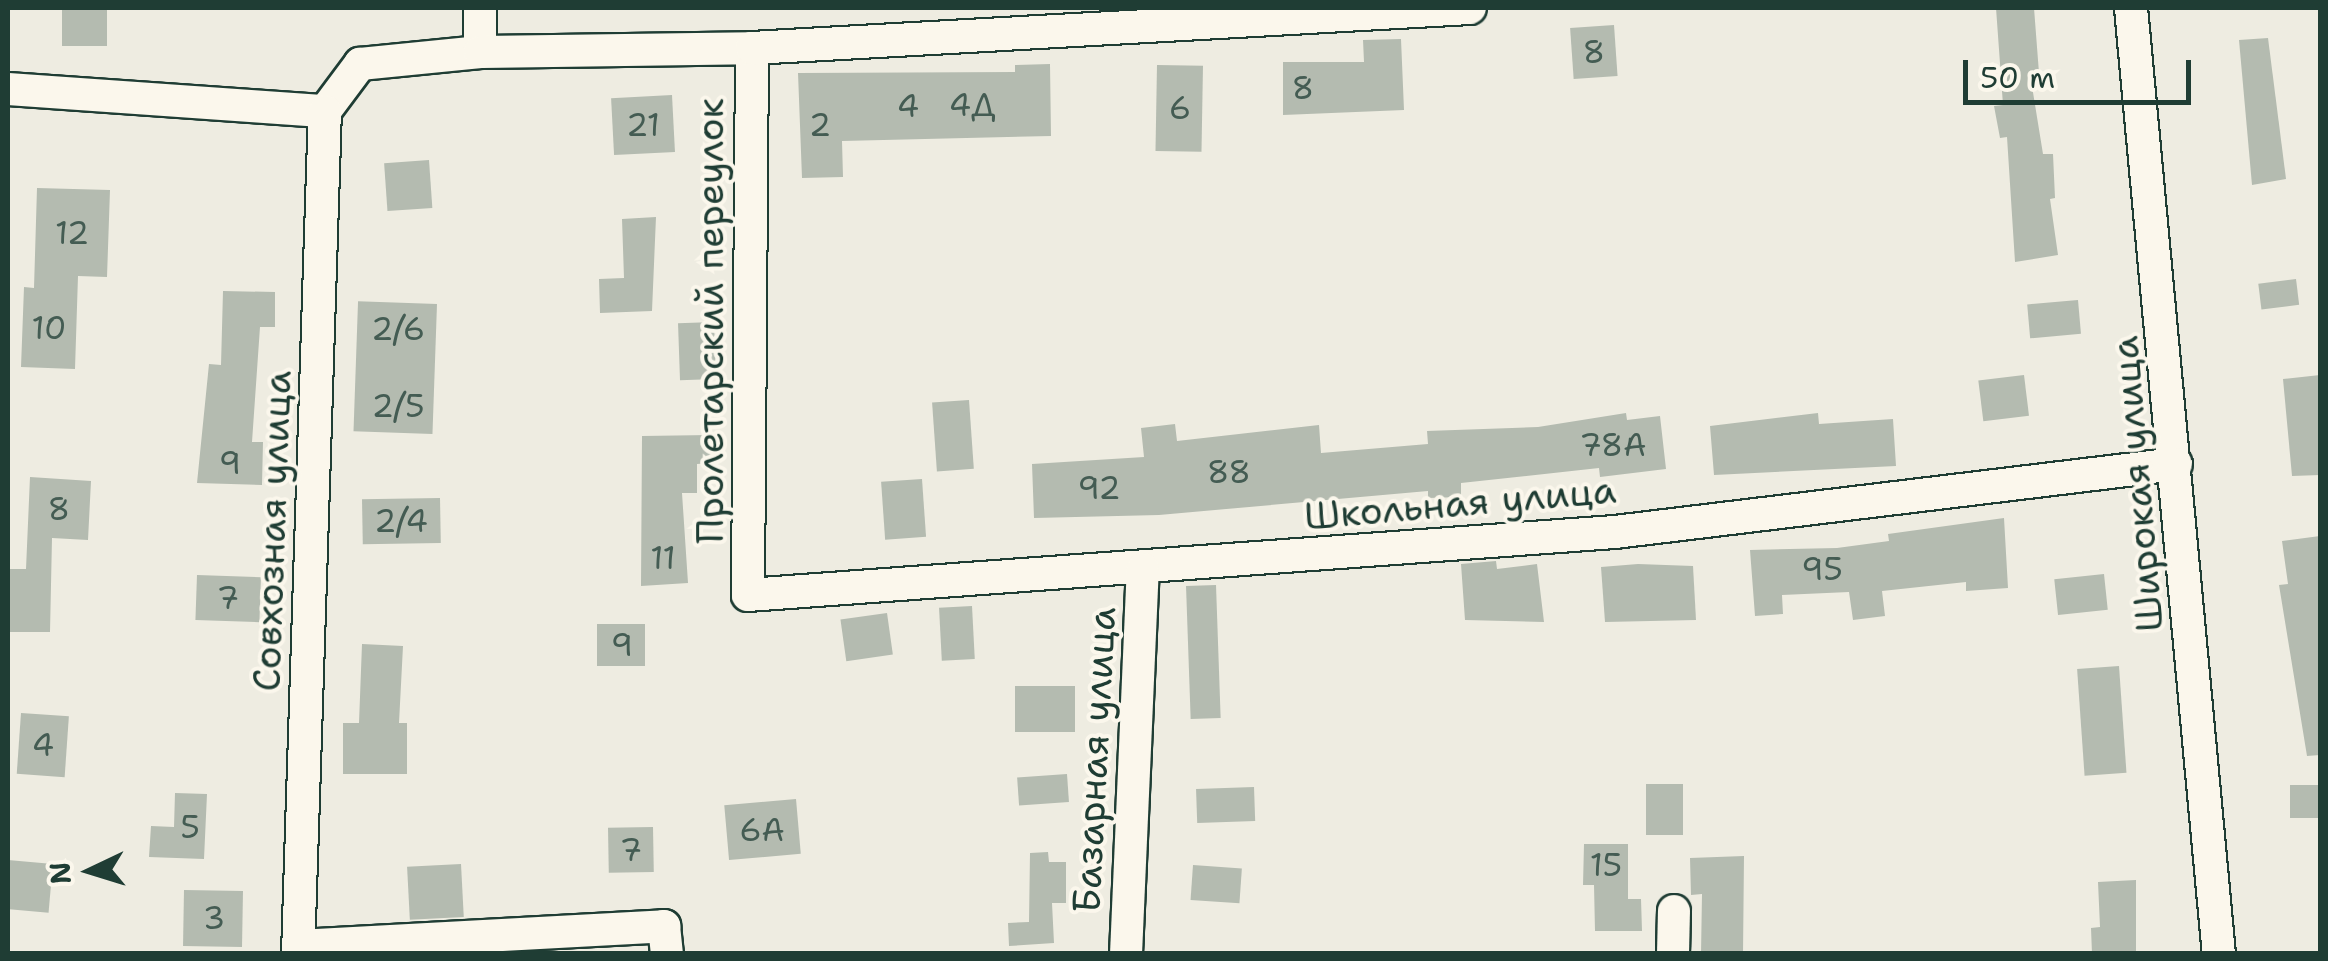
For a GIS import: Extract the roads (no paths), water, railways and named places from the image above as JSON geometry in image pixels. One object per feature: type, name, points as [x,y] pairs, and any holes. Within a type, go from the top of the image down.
[{"type":"street","points":[[480,8],[480,52]]},
{"type":"street","points":[[8,89],[325,112],[360,64],[480,52],[752,48],[1069,20],[1470,8]]},
{"type":"street","name":"Широкая улица","points":[[2131,8],[2219,954]]},
{"type":"street","name":"Пролетарский переулок","points":[[748,595],[752,48]]},
{"type":"street","name":"Совхозная улица","points":[[298,950],[325,112]]},
{"type":"street","name":"Школьная улица","points":[[748,595],[1615,532],[2176,464]]},
{"type":"street","name":"Базарная улица","points":[[1126,954],[1143,569]]},
{"type":"street","points":[[1673,954],[1674,911]]},
{"type":"street","points":[[298,950],[664,926],[667,954]]}]
